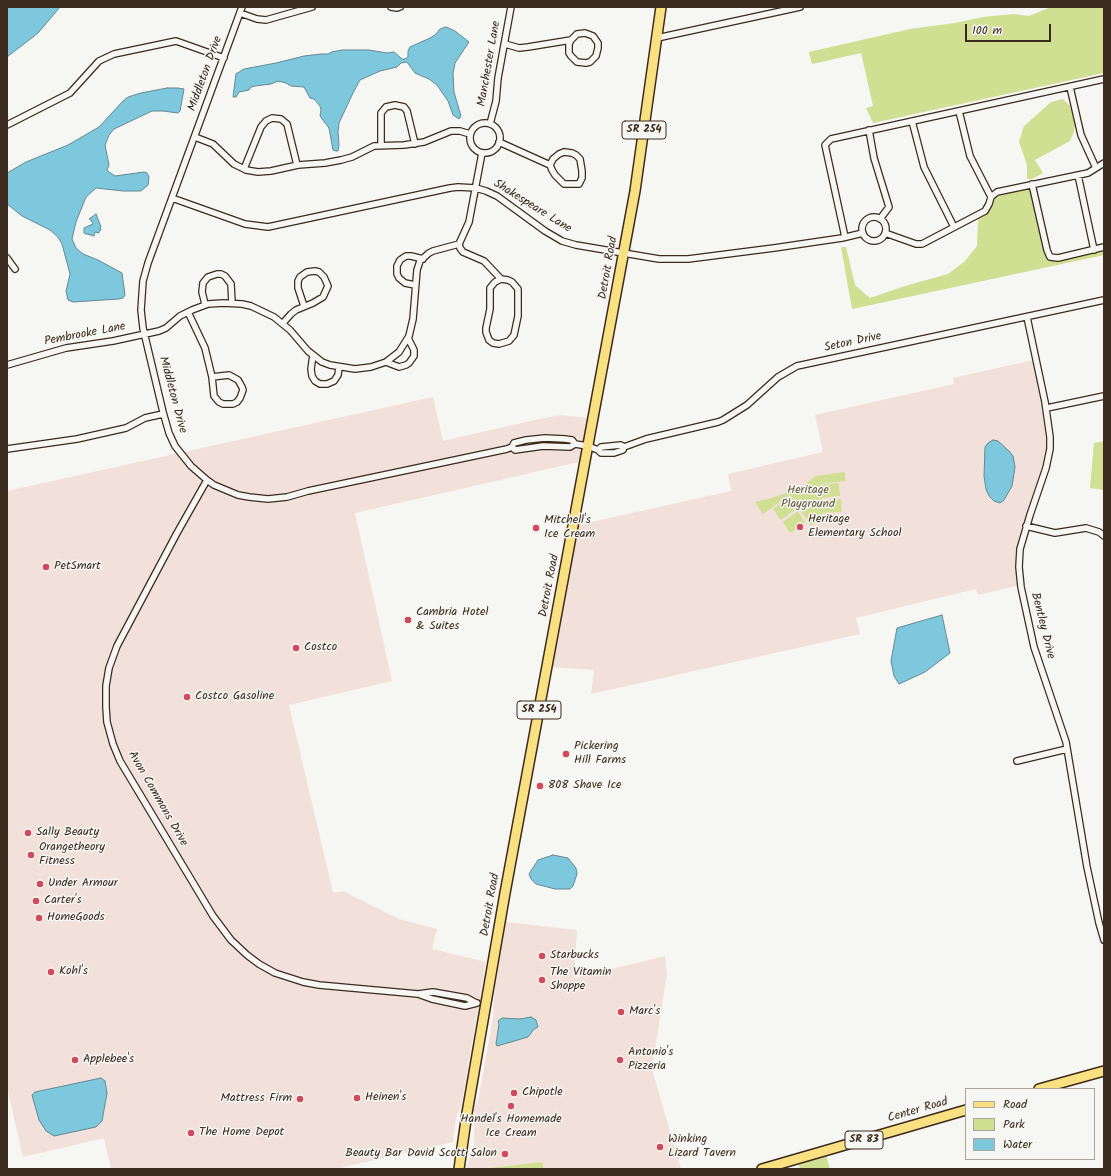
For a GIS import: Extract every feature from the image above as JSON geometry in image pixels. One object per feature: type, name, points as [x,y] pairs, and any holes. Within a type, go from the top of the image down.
[{"type":"main road","name":"Detroit Road","points":[[459,1169],[481,1004],[505,892],[636,192],[661,7]]},
{"type":"main road","points":[[1043,1088],[1104,1071]]},
{"type":"main road","name":"Center Road","points":[[762,1169],[965,1110]]},
{"type":"street","name":"Middleton Drive","points":[[242,7],[148,263],[143,281],[141,310],[145,334],[163,414],[169,433],[179,452],[191,466],[207,480],[223,489],[238,495],[259,498],[278,498],[512,447],[515,450],[543,446],[570,447],[575,444],[588,446]]},
{"type":"street","points":[[240,13],[257,19],[266,20],[312,7]]},
{"type":"street","points":[[391,7],[400,7]]},
{"type":"street","name":"Manchester Lane","points":[[490,124],[496,101],[498,78],[511,7]]},
{"type":"street","points":[[657,38],[800,7]]},
{"type":"street","points":[[505,44],[520,48],[571,40],[577,34],[581,33],[589,34],[598,43],[596,56],[590,62],[578,62],[569,52],[569,44],[571,40]]},
{"type":"street","points":[[7,125],[70,92],[99,61],[114,54],[176,41],[224,58]]},
{"type":"street","points":[[845,237],[825,145],[831,139],[1104,80]]},
{"type":"street","points":[[1070,87],[1081,135],[1096,168]]},
{"type":"street","points":[[381,145],[381,113],[386,107],[395,105],[404,107],[407,111],[415,144]]},
{"type":"street","points":[[958,111],[970,156],[991,197]]},
{"type":"street","points":[[244,169],[261,127],[266,120],[272,118],[281,119],[287,124],[297,165]]},
{"type":"street","points":[[912,121],[924,167],[954,227]]},
{"type":"street","points":[[483,123],[490,124],[499,132],[499,142],[497,147],[491,152],[482,153],[476,150],[471,144],[470,134],[476,125],[483,123]]},
{"type":"street","points":[[869,130],[876,165],[889,207],[880,220]]},
{"type":"street","points":[[195,137],[210,142],[231,163],[251,171],[265,172],[297,165],[325,163],[348,158],[374,146],[415,144],[431,140],[451,132],[460,131],[470,134]]},
{"type":"street","points":[[499,142],[550,165],[555,175],[564,184],[579,184],[581,182],[582,166],[580,159],[576,155],[569,152],[559,154],[550,165]]},
{"type":"street","points":[[482,153],[469,222],[459,244],[461,250],[484,262],[501,279],[512,282],[518,289],[518,316],[512,339],[504,344],[493,343],[489,340],[486,332],[490,309],[490,288],[495,282],[501,279]]},
{"type":"street","points":[[885,233],[916,244],[922,244],[985,211],[991,197],[997,192],[1088,173],[1104,164]]},
{"type":"street","points":[[1078,174],[1094,250]]},
{"type":"street","points":[[1032,184],[1047,250],[1050,257],[1058,258],[1104,247]]},
{"type":"street","name":"Shakespeare Lane","points":[[172,198],[245,224],[268,228],[450,188],[476,188],[497,196],[562,241],[576,245],[659,259],[688,258],[774,248],[845,237],[863,232]]},
{"type":"street","points":[[872,218],[880,220],[885,226],[885,233],[880,239],[868,239],[863,232],[863,224],[866,220],[872,218]]},
{"type":"street","points":[[232,303],[231,284],[225,276],[217,274],[208,277],[203,283],[202,287],[205,304],[232,303],[251,306],[274,316],[283,323],[313,355],[322,362],[340,367],[371,367],[386,362],[399,352],[408,338],[413,319],[418,265],[433,251],[459,244]]},
{"type":"street","points":[[415,286],[405,283],[399,278],[397,274],[397,266],[400,260],[406,256],[423,259]]},
{"type":"street","points":[[7,258],[15,269]]},
{"type":"street","points":[[283,323],[291,314],[304,306],[320,300],[326,293],[328,286],[327,281],[318,272],[307,272],[298,282],[298,288],[304,306]]},
{"type":"street","name":"Seton Drive","points":[[588,446],[598,450],[601,453],[614,453],[623,450],[624,447],[646,439],[723,420],[747,405],[778,377],[797,366],[1104,300]]},
{"type":"street","name":"Pembrooke Lane","points":[[7,365],[66,348],[112,341],[162,330],[188,312],[205,304]]},
{"type":"street","points":[[188,312],[205,348],[216,399],[219,402],[226,404],[233,404],[237,402],[243,390],[238,380],[229,375],[212,377]]},
{"type":"street","name":"Bentley Drive","points":[[1027,317],[1046,408],[1050,437],[1048,458],[1026,526],[1019,557],[1020,587],[1034,647],[1067,749],[1087,867],[1098,923],[1104,940]]},
{"type":"street","points":[[386,362],[399,367],[409,363],[414,356],[414,350],[408,338]]},
{"type":"street","points":[[313,355],[311,369],[312,376],[320,384],[327,384],[334,381],[338,375],[340,367]]},
{"type":"street","points":[[1046,408],[1104,396]]},
{"type":"street","points":[[7,449],[77,439],[126,428],[145,418],[163,414]]},
{"type":"street","name":"Avon Commons Drive","points":[[207,480],[173,540],[117,646],[113,657],[106,686],[106,707],[110,733],[116,750],[133,782],[213,916],[225,933],[247,955],[275,973],[303,982],[319,985],[418,994],[433,992],[467,998],[481,1004]]},
{"type":"street","points":[[1026,526],[1055,533],[1086,528],[1099,532],[1104,536]]},
{"type":"street","points":[[1017,761],[1067,749]]},
{"type":"shaded area","name":"Heritage Elementary School","points":[[1033,360],[1045,423],[1046,449],[1041,472],[1021,529],[1017,546],[1017,586],[978,595],[976,589],[856,618],[860,634],[591,694],[594,670],[551,667],[578,525],[731,491],[728,474],[823,452],[815,415],[954,384],[953,378]]},
{"type":"shaded area","points":[[433,397],[443,441],[561,415],[588,418],[579,462],[355,513],[392,681],[289,705],[333,893],[343,891],[399,919],[437,929],[432,949],[486,962],[461,1107],[456,1118],[453,1142],[335,1169],[111,1169],[104,1138],[23,1157],[7,1087],[7,491]]},
{"type":"shaded area","points":[[506,922],[577,930],[574,978],[665,956],[667,974],[653,1062],[653,1073],[681,1169],[544,1169],[542,1162],[480,1169],[466,1169],[474,1145],[474,1109],[479,1096],[493,1018],[494,994]]},
{"type":"green space","points":[[1051,7],[1104,7],[1104,73],[873,123],[866,108],[873,106],[861,53],[812,64],[809,52],[910,29],[955,23],[983,17],[1014,14],[1029,16]]},
{"type":"green space","points":[[1063,99],[1070,106],[1075,124],[1074,132],[1070,141],[1035,160],[1043,173],[1032,179],[1027,179],[1027,165],[1019,142],[1024,126],[1051,102]]},
{"type":"green space","points":[[1030,187],[1048,258],[1104,249],[1104,255],[852,309],[841,247],[846,247],[855,285],[870,298],[948,274],[964,262],[977,246],[978,220],[986,213],[996,197]]},
{"type":"green space","points":[[1104,441],[1104,490],[1090,488],[1094,443]]},
{"type":"green space","name":"Heritage Playground","points":[[845,472],[845,481],[821,484],[823,514],[817,522],[811,526],[790,495],[763,514],[755,502],[772,498],[800,488],[816,476]]},
{"type":"green space","points":[[839,483],[840,496],[822,498],[821,485]]},
{"type":"green space","points":[[789,498],[796,509],[781,520],[773,509]]},
{"type":"green space","points":[[841,499],[842,512],[823,513],[822,500]]},
{"type":"green space","points":[[798,511],[805,523],[790,533],[783,522]]},
{"type":"green space","points":[[826,1155],[830,1169],[800,1169],[798,1162]]},
{"type":"green space","points":[[542,1162],[544,1169],[480,1169]]},
{"type":"water","points":[[7,7],[60,7],[38,33],[7,57]]},
{"type":"water","points":[[446,27],[455,31],[469,42],[455,63],[453,74],[454,92],[461,116],[459,119],[453,115],[448,101],[437,85],[429,79],[415,73],[407,62],[401,63],[397,67],[380,71],[360,80],[339,123],[338,151],[333,150],[329,128],[320,116],[320,106],[314,99],[310,98],[304,87],[291,86],[278,81],[271,84],[251,87],[249,90],[239,92],[236,97],[233,97],[236,74],[244,69],[304,56],[328,54],[342,50],[369,50],[387,53],[394,52],[402,59],[405,59],[408,57],[410,47],[430,38],[440,29]]},
{"type":"water","points":[[167,88],[184,89],[180,111],[178,113],[152,111],[114,129],[109,135],[105,145],[109,165],[107,170],[109,172],[115,176],[144,172],[147,173],[149,177],[148,185],[141,191],[96,188],[86,197],[76,222],[72,239],[76,248],[83,254],[122,273],[125,295],[123,298],[119,299],[73,302],[68,300],[66,291],[70,274],[62,244],[58,237],[50,230],[22,216],[7,204],[7,173],[26,162],[68,145],[99,127],[128,97]]},
{"type":"water","points":[[96,214],[101,230],[99,233],[95,232],[94,236],[84,233],[84,228],[93,224],[89,219]]},
{"type":"water","points":[[993,440],[998,441],[1009,451],[1013,456],[1015,467],[1012,486],[1004,500],[1000,503],[994,501],[989,496],[986,489],[984,476],[985,447]]},
{"type":"water","points":[[942,615],[950,653],[925,672],[899,684],[894,676],[891,661],[897,628]]},
{"type":"water","points":[[553,855],[568,858],[576,868],[577,874],[573,886],[570,889],[555,889],[536,884],[531,879],[529,874],[538,860]]},
{"type":"water","points":[[531,1017],[536,1020],[538,1027],[534,1029],[528,1037],[497,1046],[498,1021],[502,1018],[520,1019]]},
{"type":"water","points":[[101,1078],[105,1081],[107,1093],[102,1121],[96,1127],[54,1136],[46,1131],[39,1120],[32,1095],[35,1092]]},
{"type":"place","name":"Heritage Elementary School","points":[[800,527]]},
{"type":"place","name":"Mitchell's Ice Cream","points":[[536,528]]},
{"type":"place","name":"PetSmart","points":[[46,567]]},
{"type":"place","name":"Cambria Hotel & Suites","points":[[408,620]]},
{"type":"place","name":"Costco","points":[[296,648]]},
{"type":"place","name":"Costco Gasoline","points":[[187,697]]},
{"type":"place","name":"Pickering Hill Farms","points":[[566,754]]},
{"type":"place","name":"808 Shave Ice","points":[[540,786]]},
{"type":"place","name":"Sally Beauty","points":[[28,833]]},
{"type":"place","name":"Orangetheory Fitness","points":[[31,855]]},
{"type":"place","name":"Under Armour","points":[[40,884]]},
{"type":"place","name":"Carter's","points":[[36,901]]},
{"type":"place","name":"HomeGoods","points":[[39,918]]},
{"type":"place","name":"Starbucks","points":[[542,956]]},
{"type":"place","name":"Kohl's","points":[[51,972]]},
{"type":"place","name":"The Vitamin Shoppe","points":[[542,980]]},
{"type":"place","name":"Marc's","points":[[621,1012]]},
{"type":"place","name":"Applebee's","points":[[75,1060]]},
{"type":"place","name":"Antonio's Pizzeria","points":[[620,1060]]},
{"type":"place","name":"Chipotle","points":[[514,1093]]},
{"type":"place","name":"Heinen's","points":[[357,1098]]},
{"type":"place","name":"Mattress Firm","points":[[300,1099]]},
{"type":"place","name":"Handel's Homemade Ice Cream","points":[[511,1106]]},
{"type":"place","name":"The Home Depot","points":[[191,1133]]},
{"type":"place","name":"Winking Lizard Tavern","points":[[660,1147]]},
{"type":"place","name":"Beauty Bar David Scott Salon","points":[[505,1154]]}]
